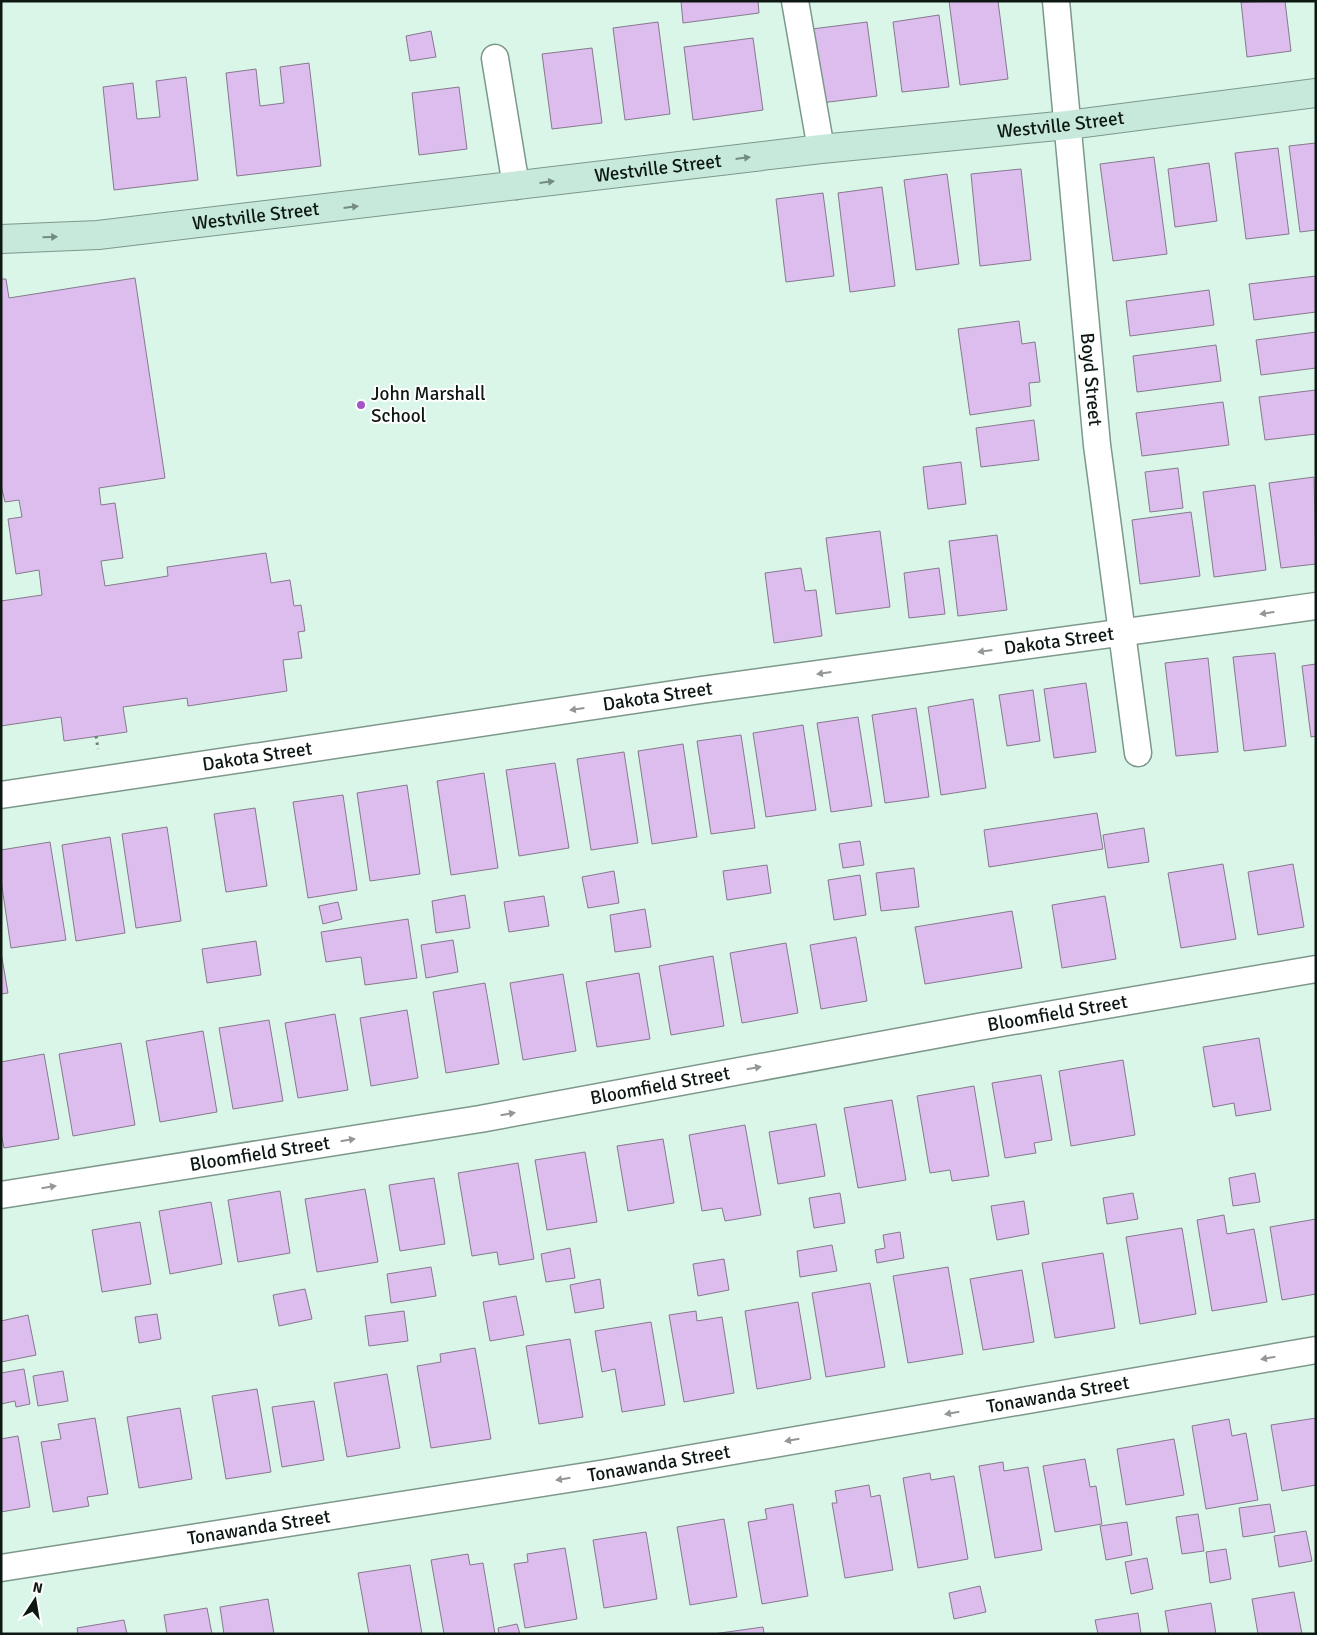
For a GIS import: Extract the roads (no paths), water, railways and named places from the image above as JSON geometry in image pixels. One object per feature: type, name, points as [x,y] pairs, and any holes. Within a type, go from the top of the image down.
[{"type":"street","points":[[794,1],[821,149]]},
{"type":"street","name":"Boyd Street","points":[[1056,1],[1097,445],[1138,753]]},
{"type":"street","points":[[495,58],[516,186]]},
{"type":"street","name":"Westville Street","points":[[1,239],[98,236],[821,149],[1068,125],[1316,93]]},
{"type":"street","name":"Dakota Street","points":[[1,795],[672,695],[1316,606]]},
{"type":"street","name":"Bloomfield Street","points":[[1,1195],[480,1119],[978,1027],[1316,968]]},
{"type":"street","name":"Tonawanda Street","points":[[1,1568],[596,1474],[1316,1350]]},
{"type":"place","name":"John Marshall School","points":[[361,405]]}]
